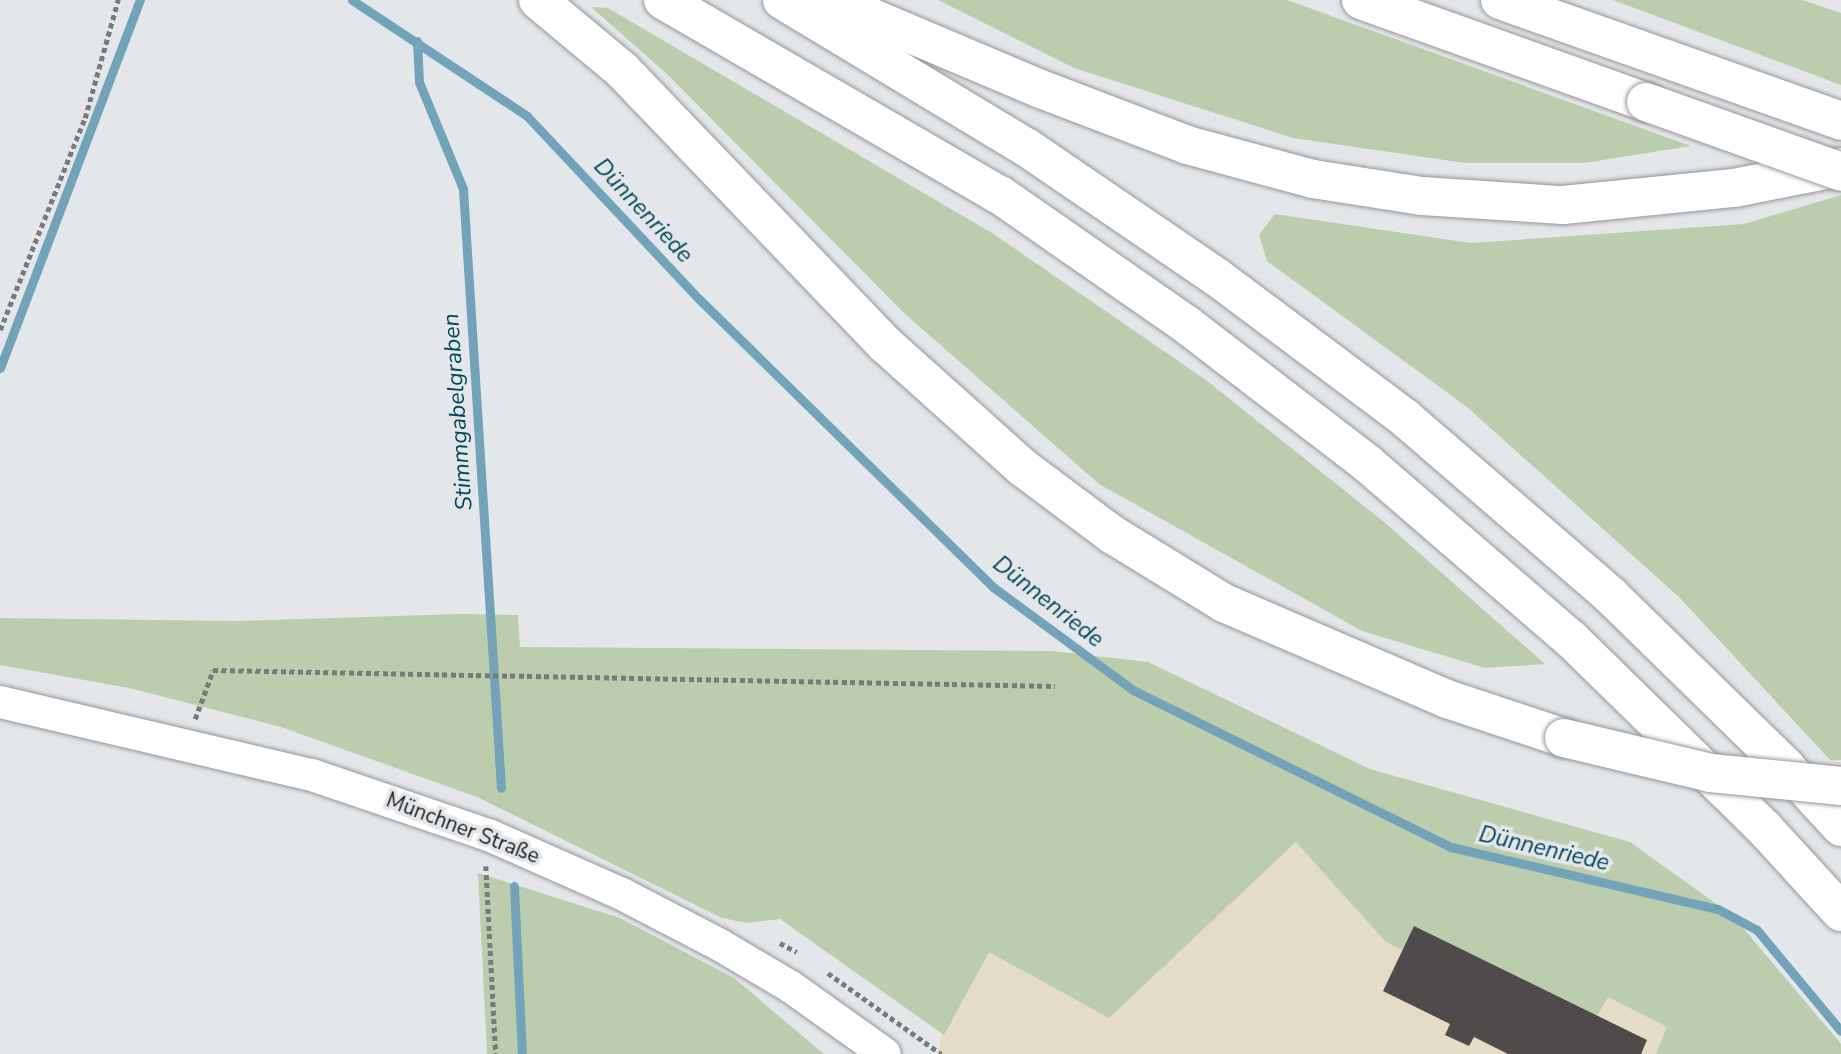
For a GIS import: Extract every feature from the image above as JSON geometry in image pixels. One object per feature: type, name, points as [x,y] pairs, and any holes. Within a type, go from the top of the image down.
[{"type":"highway","points":[[538,0],[622,70],[886,345],[1022,467],[1113,535],[1224,603],[1447,699],[1564,738],[1711,773],[1841,786]]},
{"type":"highway","points":[[663,0],[1000,195],[1187,325],[1368,464],[1571,639],[1763,828],[1841,912]]},
{"type":"highway","points":[[782,0],[1026,147],[1218,278],[1405,418],[1610,595],[1785,765],[1841,827]]},
{"type":"highway","points":[[830,0],[1187,145],[1313,179],[1422,196],[1563,205],[1734,188],[1841,169]]},
{"type":"highway","points":[[1361,0],[1841,169]]},
{"type":"highway","points":[[1500,0],[1841,121]]},
{"type":"street","name":"Münchner Straße","points":[[0,702],[312,775],[491,836],[622,894],[720,945],[791,988],[885,1054]]},
{"type":"path","points":[[0,330],[85,118],[118,0]]},
{"type":"path","points":[[200,702],[213,670],[464,677],[1055,686]]},
{"type":"path","points":[[491,836],[486,864],[496,1054]]},
{"type":"shaded area","points":[[1128,721],[1841,1050],[1841,1054],[938,1054],[945,1019]]},
{"type":"green space","points":[[938,0],[1287,0],[1691,146],[1584,163],[1465,163],[1293,138],[1074,68]]},
{"type":"green space","points":[[1613,0],[1803,0],[1841,13],[1841,85]]},
{"type":"green space","points":[[591,7],[608,8],[992,233],[1206,380],[1384,522],[1545,664],[1485,668],[1362,631],[1099,484],[905,314],[668,75]]},
{"type":"green space","points":[[1841,195],[1841,760],[1830,760],[1680,598],[1467,407],[1267,261],[1259,235],[1275,214],[1471,243],[1744,224]]},
{"type":"green space","points":[[460,614],[518,615],[520,647],[1053,651],[1148,662],[1370,769],[1630,842],[1733,916],[1841,1044],[1841,1054],[1656,1054],[1667,1027],[1608,997],[1597,1016],[1414,927],[1402,950],[1385,941],[1296,842],[1109,1018],[989,952],[944,1035],[780,919],[747,923],[722,918],[477,797],[281,727],[129,688],[0,665],[0,618],[235,621]]},
{"type":"green space","points":[[478,873],[620,918],[734,978],[824,1054],[487,1054]]},
{"type":"building","points":[[1414,926],[1647,1040],[1641,1054],[1508,1054],[1474,1037],[1469,1046],[1445,1035],[1450,1024],[1383,991]]},
{"type":"waterway","points":[[0,368],[140,0]]},
{"type":"waterway","name":"Dünnenriede","points":[[352,0],[527,116],[699,299],[993,587],[1133,690],[1451,847],[1718,909],[1757,930],[1841,1031]]},
{"type":"waterway","name":"Stimmgabelgraben","points":[[417,41],[419,82],[463,189],[501,788]]},
{"type":"waterway","name":"Stimmgabelgraben","points":[[514,886],[522,1054]]}]
